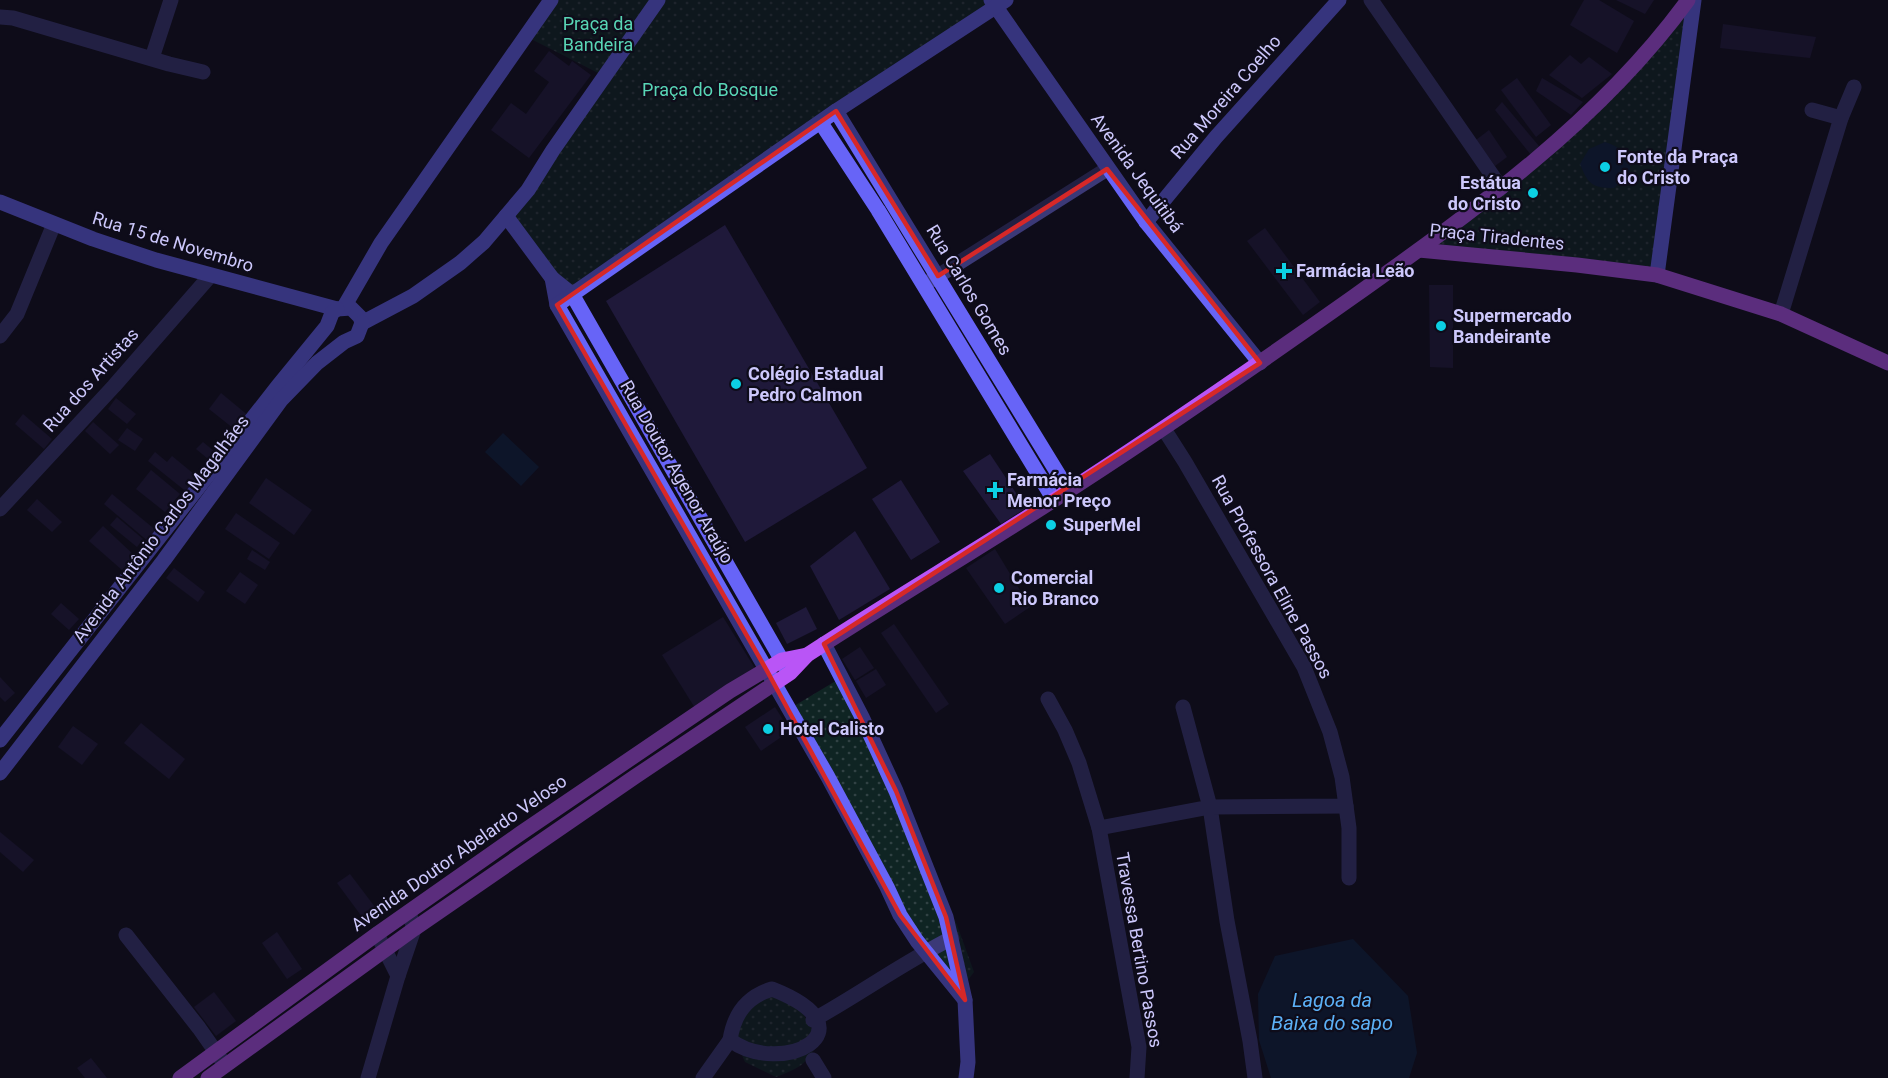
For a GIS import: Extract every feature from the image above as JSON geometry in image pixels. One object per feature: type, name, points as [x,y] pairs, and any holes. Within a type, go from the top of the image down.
[{"type":"main road","name":"Praça Tiradentes","points":[[1419,250],[1501,188],[1551,146],[1600,100],[1688,0]]},
{"type":"main road","name":"Praça Tiradentes","points":[[1419,250],[1657,275],[1781,314],[1888,363]]},
{"type":"main road","points":[[786,667],[807,656],[1164,429],[1419,250]]},
{"type":"main road","name":"Avenida Doutor Abelardo Veloso","points":[[180,1078],[408,912],[627,762],[766,669],[786,667]]},
{"type":"main road","name":"Avenida Doutor Abelardo Veloso","points":[[208,1078],[414,929],[775,683],[786,667]]},
{"type":"main road","points":[[627,762],[636,776]]},
{"type":"street","points":[[152,58],[171,0]]},
{"type":"street","points":[[0,740],[56,668],[191,511],[278,386],[327,327],[328,320],[341,308],[381,243],[551,0]]},
{"type":"street","points":[[506,216],[528,190],[558,141],[658,0]]},
{"type":"street","name":"Rua Moreira Coelho","points":[[1146,222],[1216,137],[1339,0]]},
{"type":"street","points":[[1371,0],[1501,188]]},
{"type":"street","points":[[1657,275],[1694,0]]},
{"type":"street","points":[[557,305],[998,2]]},
{"type":"street","name":"Avenida Jequitibá","points":[[998,2],[1107,169],[1146,222],[1260,363]]},
{"type":"street","points":[[0,17],[13,18],[204,72]]},
{"type":"street","points":[[1781,314],[1841,118],[1854,87]]},
{"type":"street","points":[[1812,110],[1841,118]]},
{"type":"street","name":"Rua Carlos Gomes","points":[[837,111],[1068,490]]},
{"type":"street","name":"Rua Carlos Gomes","points":[[821,123],[878,210],[922,286],[1054,500]]},
{"type":"street","points":[[922,286],[1107,169]]},
{"type":"street","name":"Rua 15 de Novembro","points":[[0,202],[135,253],[210,276],[341,308]]},
{"type":"street","points":[[878,210],[893,202]]},
{"type":"street","name":"Rua Doutor Agenor Araújo","points":[[506,216],[552,278],[572,294],[786,667]]},
{"type":"street","name":"Avenida Antônio Carlos Magalhães","points":[[0,773],[72,680],[191,511],[281,400],[317,363],[344,342],[353,340],[362,323],[413,296],[460,263],[484,242],[506,216]]},
{"type":"street","points":[[0,336],[18,314],[54,224]]},
{"type":"street","name":"Rua dos Artistas","points":[[0,509],[114,386],[210,276]]},
{"type":"street","name":"Rua Doutor Agenor Araújo","points":[[552,278],[557,305],[775,683],[867,847],[900,915],[925,951],[965,1000]]},
{"type":"street","points":[[341,308],[356,312],[362,323]]},
{"type":"street","points":[[327,327],[333,337],[344,342]]},
{"type":"street","name":"Rua Professora Eline Passos","points":[[1164,429],[1304,667],[1330,732],[1342,777],[1349,828],[1348,878]]},
{"type":"street","points":[[1022,447],[1037,439]]},
{"type":"street","points":[[825,644],[896,791],[946,917],[965,1000],[968,1062],[966,1078]]},
{"type":"street","points":[[56,668],[72,680]]},
{"type":"street","name":"Travessa Bertino Passos","points":[[1048,699],[1079,763],[1099,828],[1138,1047],[1137,1078]]},
{"type":"street","points":[[1183,707],[1210,807],[1227,921],[1251,1041],[1255,1078]]},
{"type":"street","points":[[1099,828],[1210,807],[1346,806]]},
{"type":"street","points":[[369,1078],[414,929],[408,912]]},
{"type":"street","points":[[377,934],[398,976]]},
{"type":"street","points":[[126,935],[225,1065]]},
{"type":"street","points":[[813,1020],[854,997],[925,951],[952,938]]},
{"type":"street","points":[[703,1078],[730,1040],[732,1026],[740,1011],[757,993],[772,989],[795,1000],[813,1020],[820,1034],[819,1048],[808,1065],[824,1078]]},
{"type":"street","points":[[730,1040],[745,1062],[754,1066]]},
{"type":"highlighted area","points":[[836,111],[938,276],[1107,169],[1260,363],[824,644],[896,791],[946,917],[965,1000],[900,915],[766,669],[557,305]]},
{"type":"green space","name":"Praça do Bosque","points":[[552,0],[991,0],[996,6],[572,294],[507,216],[604,76],[527,37]]},
{"type":"green space","points":[[1689,0],[1656,275],[1420,250],[1544,152]]},
{"type":"green space","points":[[839,679],[957,925],[974,972],[959,992],[917,941],[794,706]]},
{"type":"green space","points":[[770,989],[795,1000],[819,1041],[802,1064],[776,1077],[745,1062],[734,1037],[740,1011]]},
{"type":"water","name":"Fonte da Praça do Cristo","points":[[1605,142],[1622,151],[1630,164],[1628,175],[1614,188],[1592,184],[1580,164],[1589,149]]},
{"type":"water","points":[[503,433],[539,467],[521,486],[485,452]]},
{"type":"water","name":"Lagoa da Baixa do sapo","points":[[1353,939],[1408,996],[1417,1053],[1409,1078],[1271,1078],[1259,1040],[1258,994],[1275,956]]},
{"type":"building","points":[[1584,0],[1599,0],[1634,21],[1617,53],[1570,25]]},
{"type":"building","points":[[1616,0],[1654,0],[1645,14]]},
{"type":"building","points":[[1723,24],[1816,37],[1810,58],[1720,48]]},
{"type":"building","points":[[549,51],[569,66],[572,61],[591,75],[529,158],[491,130],[511,103],[526,114],[549,82],[534,71]]},
{"type":"building","points":[[1570,55],[1581,64],[1589,57],[1612,74],[1582,98],[1549,75]]},
{"type":"building","points":[[1517,78],[1551,125],[1536,137],[1501,90]]},
{"type":"building","points":[[1542,78],[1583,102],[1571,115],[1536,91]]},
{"type":"building","points":[[1502,102],[1539,146],[1531,155],[1495,110]]},
{"type":"building","points":[[1489,130],[1507,157],[1495,166],[1476,140]]},
{"type":"building","name":"Colégio Estadual Pedro Calmon","points":[[725,225],[867,468],[745,542],[606,301]]},
{"type":"building","name":"Farmácia Leão","points":[[1265,228],[1320,302],[1303,315],[1247,241]]},
{"type":"building","name":"Supermercado Bandeirante","points":[[1429,285],[1453,285],[1453,368],[1430,367]]},
{"type":"building","points":[[221,393],[250,417],[238,432],[209,409]]},
{"type":"building","points":[[116,398],[136,414],[127,424],[108,409]]},
{"type":"building","points":[[23,414],[52,439],[44,449],[15,424]]},
{"type":"building","points":[[93,422],[119,445],[110,454],[85,431]]},
{"type":"building","points":[[127,428],[143,439],[135,451],[118,440]]},
{"type":"building","points":[[203,442],[220,456],[213,463],[196,449]]},
{"type":"building","points":[[155,452],[167,462],[172,456],[200,479],[188,493],[148,461]]},
{"type":"building","name":"Farmácia Menor Preço","points":[[990,454],[1026,508],[1001,524],[963,471]]},
{"type":"building","points":[[151,470],[180,494],[165,512],[136,489]]},
{"type":"building","points":[[266,478],[312,510],[294,535],[249,503]]},
{"type":"building","points":[[901,480],[940,542],[911,560],[872,499]]},
{"type":"building","points":[[112,494],[158,532],[149,542],[104,504]]},
{"type":"building","points":[[37,499],[62,522],[52,532],[27,510]]},
{"type":"building","points":[[236,513],[280,543],[269,559],[225,529]]},
{"type":"building","points":[[117,517],[143,539],[137,547],[110,525]]},
{"type":"building","points":[[103,526],[135,556],[122,570],[89,541]]},
{"type":"building","points":[[855,531],[890,589],[839,620],[810,566]]},
{"type":"building","name":"Comercial Rio Branco","points":[[995,549],[1030,607],[1005,624],[966,568]]},
{"type":"building","points":[[252,550],[270,562],[265,570],[247,559]]},
{"type":"building","points":[[174,568],[205,592],[198,602],[166,578]]},
{"type":"building","points":[[240,572],[258,585],[245,604],[226,591]]},
{"type":"building","points":[[61,603],[79,619],[69,630],[51,614]]},
{"type":"building","points":[[806,607],[817,629],[787,644],[776,623]]},
{"type":"building","points":[[723,617],[756,670],[695,708],[662,655]]},
{"type":"building","points":[[894,624],[949,704],[936,713],[881,633]]},
{"type":"building","points":[[860,647],[874,668],[855,680],[842,659]]},
{"type":"building","points":[[876,669],[886,685],[866,698],[856,681]]},
{"type":"building","points":[[0,677],[15,693],[5,702],[0,697]]},
{"type":"building","name":"Hotel Calisto","points":[[775,707],[790,731],[761,751],[745,727]]},
{"type":"building","points":[[141,723],[185,759],[169,779],[124,743]]},
{"type":"building","points":[[73,726],[98,744],[82,765],[58,747]]},
{"type":"building","points":[[0,832],[34,860],[23,872],[0,852]]},
{"type":"building","points":[[350,874],[381,915],[368,925],[337,883]]},
{"type":"building","points":[[277,932],[302,969],[287,979],[262,943]]},
{"type":"building","points":[[214,992],[236,1021],[216,1036],[194,1007]]},
{"type":"building","points":[[91,1058],[107,1078],[85,1078],[77,1068]]},
{"type":"place","name":"Fonte da Praça do Cristo","points":[[1605,167]]},
{"type":"place","name":"Estátua do Cristo","points":[[1533,193]]},
{"type":"place","name":"Farmácia Leão","points":[[1284,271]]},
{"type":"place","name":"Supermercado Bandeirante","points":[[1441,326]]},
{"type":"place","name":"Colégio Estadual Pedro Calmon","points":[[736,384]]},
{"type":"place","name":"Farmácia Menor Preço","points":[[995,490]]},
{"type":"place","name":"SuperMel","points":[[1051,525]]},
{"type":"place","name":"Comercial Rio Branco","points":[[999,588]]},
{"type":"place","name":"Hotel Calisto","points":[[768,729]]},
{"type":"park label","name":"Praça da Bandeira","points":[[598,34]]}]
